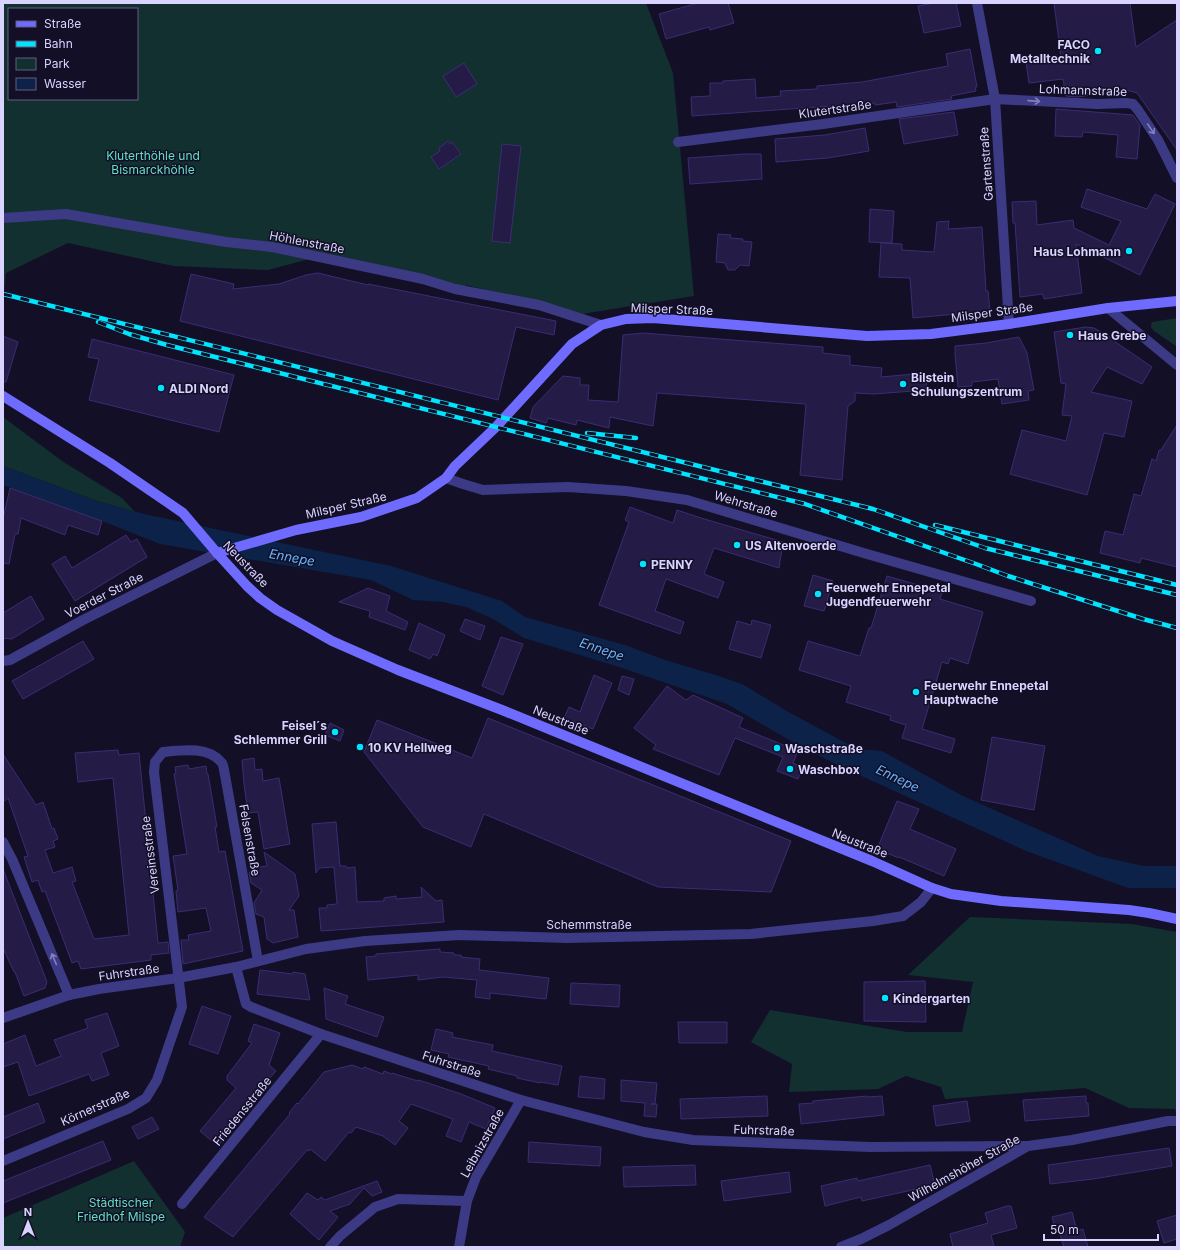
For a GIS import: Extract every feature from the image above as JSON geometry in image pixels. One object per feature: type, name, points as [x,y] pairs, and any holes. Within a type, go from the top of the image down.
[{"type":"main road","name":"Milsper Straße","points":[[217,553],[296,530],[361,517],[417,498],[446,478],[455,466],[496,427],[572,344],[601,325],[626,319],[653,318],[867,336],[931,334],[1009,324],[1108,308],[1177,301]]},
{"type":"main road","name":"Neustraße","points":[[3,396],[110,463],[184,513],[217,553],[260,598],[277,610],[332,641],[398,670],[502,710],[827,843],[932,888],[951,894],[974,898],[1129,910],[1177,919]]},
{"type":"street","name":"Gartenstraße","points":[[977,3],[995,99],[1009,324]]},
{"type":"street","name":"Klutertstraße","points":[[678,142],[822,124],[995,99]]},
{"type":"street","name":"Lohmannstraße","points":[[995,99],[1098,104],[1133,104],[1158,140],[1177,178]]},
{"type":"street","name":"Höhlenstraße","points":[[3,218],[66,214],[226,242],[272,247],[423,279],[455,289],[539,305],[601,325]]},
{"type":"street","points":[[1108,308],[1177,365]]},
{"type":"street","name":"Wehrstraße","points":[[446,478],[483,490],[568,486],[626,491],[687,500],[1031,601]]},
{"type":"street","name":"Voerder Straße","points":[[3,662],[10,660],[83,620],[217,553]]},
{"type":"street","name":"Felsenstraße","points":[[185,750],[199,750],[213,756],[222,763],[258,961]]},
{"type":"street","name":"Vereinsstraße","points":[[178,978],[154,772],[155,762],[164,752],[185,750]]},
{"type":"street","points":[[3,842],[69,995]]},
{"type":"street","name":"Schemmstraße","points":[[236,967],[314,948],[365,941],[459,935],[567,938],[759,933],[873,921],[903,916],[921,902],[932,888]]},
{"type":"street","name":"Fuhrstraße","points":[[3,1018],[69,995],[99,989],[178,978],[236,967],[246,1004],[250,1007],[321,1034],[521,1100],[644,1132],[693,1140],[870,1147],[1028,1146]]},
{"type":"street","name":"Körnerstraße","points":[[3,1161],[118,1113],[146,1098],[157,1080],[182,1007],[178,978]]},
{"type":"street","name":"Friedensstraße","points":[[182,1204],[321,1034]]},
{"type":"street","name":"Leibnizstraße","points":[[459,1247],[467,1201],[476,1177],[521,1100]]},
{"type":"street","name":"Wilhelmshöher Straße","points":[[841,1247],[889,1225],[1028,1146],[1072,1140],[1168,1121],[1177,1121]]},
{"type":"street","points":[[330,1247],[340,1236],[375,1207],[398,1199],[467,1201]]},
{"type":"green space","name":"Kluterthöhle und Bismarckhöhle","points":[[3,3],[646,3],[673,73],[694,296],[582,314],[466,285],[465,289],[321,256],[268,270],[173,266],[68,243],[6,273],[3,303]]},
{"type":"green space","points":[[1177,318],[1176,346],[1154,331],[1151,326],[1152,322]]},
{"type":"green space","points":[[3,417],[62,461],[122,498],[135,512],[97,501],[3,466]]},
{"type":"green space","points":[[970,917],[1132,924],[1177,932],[1177,1116],[1175,1109],[1129,1108],[1085,1088],[945,1099],[941,1087],[906,1076],[878,1089],[789,1092],[792,1064],[751,1042],[770,1010],[907,1032],[962,1032],[973,982],[908,975]]},
{"type":"green space","name":"Städtischer Friedhof Milspe","points":[[134,1161],[185,1232],[180,1247],[3,1247],[3,1218]]},
{"type":"water","name":"Ennepe","points":[[3,466],[97,501],[144,514],[391,566],[502,601],[525,617],[625,645],[665,660],[722,677],[744,685],[785,710],[857,749],[882,751],[963,796],[1098,856],[1144,866],[1177,866],[1177,888],[1128,888],[1026,851],[835,764],[791,741],[727,704],[619,667],[524,638],[493,619],[466,607],[443,602],[413,600],[371,580],[160,544],[3,485]]},
{"type":"building","points":[[698,3],[728,3],[734,23],[710,30],[709,27],[666,39],[659,14]]},
{"type":"building","points":[[934,3],[956,3],[961,26],[924,33],[918,6]]},
{"type":"building","points":[[1054,3],[1130,3],[1136,47],[1177,20],[1177,150],[1137,93],[1126,90],[1077,97],[1066,96],[1063,79],[1029,83],[1026,62],[1061,57]]},
{"type":"building","points":[[970,49],[977,87],[975,87],[976,91],[951,96],[952,99],[897,107],[896,102],[875,105],[875,103],[692,116],[691,97],[710,96],[710,83],[755,79],[756,98],[781,96],[780,91],[817,89],[817,86],[862,82],[948,66],[946,54]]},
{"type":"building","points":[[464,63],[477,84],[456,97],[443,76]]},
{"type":"building","points":[[1056,109],[1133,115],[1140,125],[1137,159],[1116,157],[1118,135],[1083,132],[1082,137],[1055,136]]},
{"type":"building","points":[[954,112],[958,135],[904,144],[899,119]]},
{"type":"building","points":[[865,128],[869,151],[828,158],[776,162],[775,139],[825,135]]},
{"type":"building","points":[[448,141],[450,144],[452,142],[461,154],[439,169],[431,157],[440,151],[439,148]]},
{"type":"building","points":[[502,144],[521,146],[510,243],[492,241]]},
{"type":"building","points":[[761,154],[762,179],[690,184],[688,158]]},
{"type":"building","points":[[1087,189],[1147,209],[1155,194],[1175,204],[1140,275],[1076,244],[1082,293],[1044,299],[1043,294],[1020,297],[1015,223],[1013,223],[1012,202],[1036,201],[1037,225],[1073,220],[1074,228],[1109,245],[1121,221],[1081,207]]},
{"type":"building","points":[[870,209],[894,211],[892,243],[869,242]]},
{"type":"building","points":[[949,221],[948,229],[982,227],[986,291],[988,291],[990,311],[913,318],[910,278],[879,277],[881,243],[902,244],[902,250],[934,252],[937,222]]},
{"type":"building","points":[[718,234],[731,235],[730,238],[743,239],[742,241],[752,242],[749,266],[740,265],[735,270],[728,270],[725,263],[716,262]]},
{"type":"building","points":[[318,273],[368,285],[556,321],[554,335],[516,327],[498,400],[180,321],[191,274],[234,284],[233,289],[279,284],[306,275]]},
{"type":"building","points":[[1086,327],[1094,328],[1115,340],[1114,341],[1152,367],[1142,384],[1107,367],[1091,392],[1132,401],[1124,437],[1104,433],[1087,495],[1010,474],[1022,430],[1066,441],[1072,416],[1062,415],[1066,384],[1061,383],[1054,332]]},
{"type":"building","points":[[643,333],[823,347],[823,353],[850,356],[850,365],[882,368],[881,377],[925,373],[927,390],[873,394],[855,393],[855,401],[848,406],[842,480],[800,475],[806,404],[657,393],[653,426],[610,417],[609,428],[577,420],[576,425],[548,418],[546,423],[530,418],[533,407],[563,376],[580,378],[580,385],[589,385],[588,400],[618,402],[623,335]]},
{"type":"building","points":[[3,336],[18,342],[6,382],[3,382]]},
{"type":"building","points":[[1019,337],[1027,353],[1034,390],[1028,391],[1029,400],[1002,404],[998,379],[972,382],[972,386],[958,387],[955,346],[986,343]]},
{"type":"building","name":"ALDI Nord","points":[[92,339],[234,375],[219,432],[89,400],[99,359],[88,357]]},
{"type":"building","points":[[1177,425],[1177,567],[1141,558],[1140,563],[1100,553],[1105,531],[1123,535],[1134,494],[1141,496],[1152,459],[1156,461],[1159,450],[1161,450]]},
{"type":"building","points":[[10,488],[102,521],[98,535],[68,525],[65,535],[21,518],[18,534],[15,534],[9,564],[3,563],[3,519]]},
{"type":"building","points":[[630,507],[673,523],[677,510],[783,542],[779,568],[714,548],[704,574],[724,582],[718,598],[666,579],[655,611],[684,622],[680,634],[599,605],[629,522],[625,520]]},
{"type":"building","points":[[126,535],[131,542],[137,539],[147,557],[75,601],[52,564],[65,556],[72,568]]},
{"type":"building","name":"Feuerwehr Ennepetal Jugendfeuerwehr","points":[[813,575],[833,581],[824,611],[804,606]]},
{"type":"building","points":[[887,576],[942,592],[940,599],[983,612],[968,664],[950,658],[948,664],[942,662],[922,729],[955,739],[951,753],[902,738],[906,725],[890,720],[891,716],[846,702],[851,686],[799,670],[808,641],[860,656],[869,628],[871,628]]},
{"type":"building","points":[[368,588],[390,596],[386,611],[408,622],[405,630],[369,617],[370,611],[339,602]]},
{"type":"building","points":[[31,596],[44,619],[12,639],[3,638],[3,613]]},
{"type":"building","points":[[465,619],[485,626],[480,640],[460,631]]},
{"type":"building","points":[[752,620],[771,625],[761,658],[729,649],[737,621],[751,625]]},
{"type":"building","points":[[419,623],[445,635],[437,656],[433,654],[430,659],[409,650]]},
{"type":"building","points":[[501,637],[523,644],[503,695],[482,686]]},
{"type":"building","points":[[83,641],[94,659],[23,699],[12,681]]},
{"type":"building","points":[[594,675],[612,683],[593,729],[564,718],[569,707],[580,712]]},
{"type":"building","points":[[622,676],[634,679],[629,695],[618,690]]},
{"type":"building","points":[[667,686],[686,700],[693,695],[743,718],[739,727],[798,751],[793,763],[802,767],[798,779],[777,771],[783,757],[735,738],[719,775],[653,749],[656,745],[634,728]]},
{"type":"building","points":[[488,718],[791,841],[771,892],[658,887],[484,814],[471,847],[423,827],[364,752],[377,720],[472,758]]},
{"type":"building","name":"Feisel´s Schlemmer Grill","points":[[330,723],[344,730],[340,741],[325,735]]},
{"type":"building","points":[[992,737],[1045,746],[1034,810],[981,800]]},
{"type":"building","points":[[118,750],[119,755],[139,753],[158,943],[168,942],[169,953],[151,955],[151,960],[81,969],[78,961],[72,963],[45,891],[42,892],[38,880],[32,882],[24,857],[28,856],[8,798],[3,802],[3,754],[36,805],[43,802],[52,829],[54,828],[58,839],[53,841],[55,847],[45,850],[53,873],[72,867],[76,881],[72,882],[94,939],[129,935],[113,778],[78,782],[75,753]]},
{"type":"building","points":[[254,758],[255,770],[262,769],[263,781],[279,778],[290,844],[264,849],[258,812],[248,813],[242,760]]},
{"type":"building","points":[[188,765],[189,769],[206,766],[217,827],[215,827],[219,852],[225,851],[243,951],[183,964],[181,940],[189,940],[188,935],[211,931],[206,908],[178,912],[176,891],[178,890],[173,856],[187,854],[174,774],[176,774],[175,767]]},
{"type":"building","points":[[897,801],[919,809],[910,829],[956,849],[944,876],[877,849]]},
{"type":"building","points":[[336,822],[340,866],[346,866],[347,868],[355,867],[357,902],[384,901],[384,898],[396,896],[396,899],[422,897],[421,887],[436,901],[442,900],[444,922],[321,931],[319,908],[327,908],[327,905],[337,904],[334,867],[319,868],[316,873],[312,824]]},
{"type":"building","points":[[264,852],[295,874],[299,896],[289,910],[294,910],[298,937],[273,943],[267,939],[264,917],[256,914],[254,903],[262,890],[251,883],[249,873],[253,868],[267,866]]},
{"type":"building","points":[[3,869],[47,982],[45,988],[24,996],[15,972],[3,948]]},
{"type":"building","points":[[440,949],[440,952],[454,953],[454,955],[461,955],[461,957],[480,959],[479,970],[549,978],[546,999],[490,993],[490,999],[475,997],[477,980],[443,977],[418,980],[418,975],[368,980],[366,957],[376,956],[376,954]]},
{"type":"building","points":[[260,970],[305,974],[310,1000],[257,994]]},
{"type":"building","name":"Kindergarten","points":[[925,981],[926,1022],[864,1021],[864,982]]},
{"type":"building","points":[[571,983],[620,985],[619,1007],[570,1004]]},
{"type":"building","points":[[324,988],[348,996],[345,1004],[384,1017],[377,1037],[326,1019]]},
{"type":"building","points":[[202,1006],[231,1016],[218,1054],[189,1044]]},
{"type":"building","points":[[107,1013],[119,1046],[101,1053],[109,1075],[92,1081],[89,1074],[29,1096],[18,1062],[3,1067],[3,1044],[25,1035],[36,1066],[61,1056],[54,1040],[88,1028],[85,1020]]},
{"type":"building","points":[[678,1022],[727,1022],[727,1043],[679,1043]]},
{"type":"building","points":[[254,1024],[280,1033],[269,1065],[276,1071],[258,1091],[261,1094],[218,1146],[200,1131],[236,1088],[227,1080],[227,1076],[252,1043],[248,1041]]},
{"type":"building","points":[[436,1029],[453,1033],[452,1037],[493,1045],[492,1051],[562,1066],[558,1085],[517,1078],[517,1076],[488,1069],[489,1066],[448,1057],[449,1054],[431,1050]]},
{"type":"building","points":[[352,1065],[363,1069],[364,1067],[383,1074],[384,1071],[425,1082],[461,1094],[495,1108],[486,1129],[469,1122],[461,1142],[446,1136],[453,1119],[411,1104],[399,1121],[408,1128],[395,1145],[383,1136],[356,1127],[351,1133],[349,1132],[325,1161],[310,1149],[309,1151],[307,1150],[233,1237],[204,1217],[324,1072]]},
{"type":"building","points":[[580,1076],[605,1079],[604,1099],[578,1097]]},
{"type":"building","points":[[621,1080],[657,1083],[655,1104],[657,1104],[656,1117],[644,1116],[645,1103],[621,1101]]},
{"type":"building","points":[[767,1096],[768,1116],[681,1119],[680,1099]]},
{"type":"building","points":[[882,1096],[884,1115],[801,1124],[799,1104],[813,1103],[813,1101]]},
{"type":"building","points":[[1086,1096],[1089,1116],[1025,1121],[1023,1100]]},
{"type":"building","points":[[967,1101],[970,1121],[936,1126],[933,1106]]},
{"type":"building","points":[[38,1103],[45,1122],[3,1139],[3,1117]]},
{"type":"building","points":[[152,1117],[159,1129],[138,1139],[132,1127]]},
{"type":"building","points":[[103,1141],[111,1160],[3,1203],[3,1181]]},
{"type":"building","points":[[529,1142],[601,1147],[600,1166],[528,1162]]},
{"type":"building","points":[[1169,1148],[1172,1166],[1093,1179],[1050,1184],[1048,1165]]},
{"type":"building","points":[[695,1165],[696,1185],[624,1187],[623,1167]]},
{"type":"building","points":[[930,1165],[935,1185],[862,1201],[861,1197],[825,1206],[821,1186],[857,1178],[858,1181]]},
{"type":"building","points":[[789,1172],[791,1192],[724,1201],[721,1181]]},
{"type":"building","points":[[377,1181],[382,1192],[372,1196],[364,1188],[350,1204],[330,1211],[338,1217],[319,1240],[290,1214],[307,1193],[318,1200],[321,1197],[325,1200]]},
{"type":"building","points":[[1011,1206],[1017,1228],[991,1235],[994,1247],[953,1247],[950,1234],[988,1223],[985,1213]]},
{"type":"building","points":[[1072,1212],[1077,1231],[1083,1229],[1088,1247],[1064,1247],[1059,1231],[1056,1232],[1052,1217]]},
{"type":"building","points":[[1177,1215],[1177,1239],[1164,1243],[1157,1221]]},
{"type":"railway","points":[[3,294],[873,509],[985,548],[1177,595]]},
{"type":"railway","points":[[98,322],[129,334],[167,345],[805,504],[1008,576],[1143,619],[1177,628]]},
{"type":"railway","points":[[587,433],[636,438]]},
{"type":"railway","points":[[935,525],[1177,585]]},
{"type":"place","name":"FACO Metalltechnik","points":[[1098,51]]},
{"type":"place","name":"Haus Lohmann","points":[[1129,251]]},
{"type":"place","name":"Haus Grebe","points":[[1070,335]]},
{"type":"place","name":"Bilstein Schulungszentrum","points":[[903,384]]},
{"type":"place","name":"ALDI Nord","points":[[161,388]]},
{"type":"place","name":"US Altenvoerde","points":[[737,545]]},
{"type":"place","name":"PENNY","points":[[643,564]]},
{"type":"place","name":"Feuerwehr Ennepetal Jugendfeuerwehr","points":[[818,594]]},
{"type":"place","name":"Feuerwehr Ennepetal Hauptwache","points":[[916,692]]},
{"type":"place","name":"Feisel´s Schlemmer Grill","points":[[335,732]]},
{"type":"place","name":"10 KV Hellweg","points":[[360,747]]},
{"type":"place","name":"Waschstraße","points":[[777,748]]},
{"type":"place","name":"Waschbox","points":[[790,769]]},
{"type":"place","name":"Kindergarten","points":[[885,998]]}]
